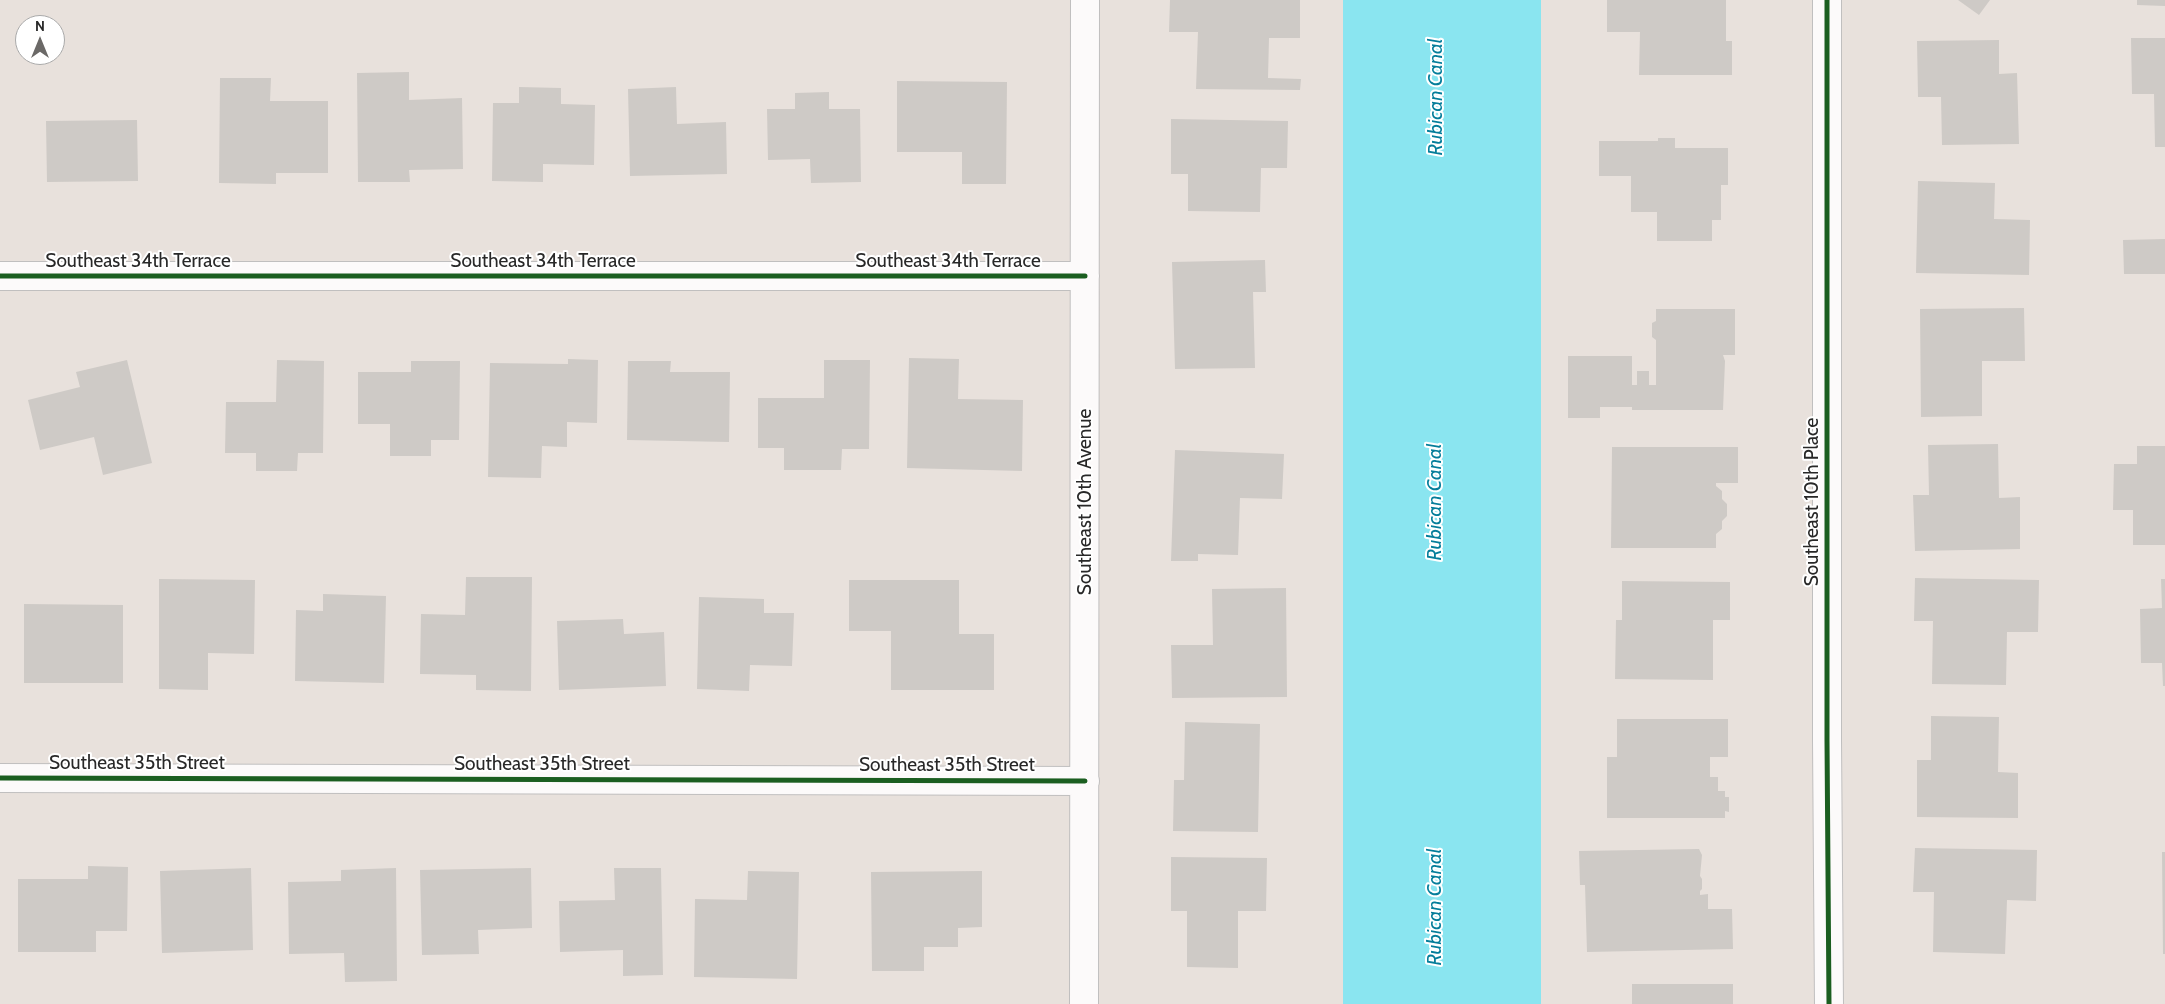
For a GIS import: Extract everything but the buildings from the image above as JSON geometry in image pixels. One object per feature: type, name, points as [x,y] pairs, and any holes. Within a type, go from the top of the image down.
[{"type":"street","name":"Southeast 10th Avenue","points":[[1084,1004],[1085,0]]},
{"type":"street","name":"Southeast 10th Place","points":[[1827,0],[1829,1004]]},
{"type":"street","name":"Southeast 34th Terrace","points":[[0,276],[1085,276]]},
{"type":"street","name":"Southeast 35th Street","points":[[0,778],[1085,781]]},
{"type":"water","name":"Rubican Canal","points":[[1343,0],[1541,0],[1541,1004],[1343,1004]]},
{"type":"cycle path","points":[[1827,0],[1829,1004]]},
{"type":"cycle path","points":[[0,276],[1085,276]]},
{"type":"cycle path","points":[[0,778],[1085,781]]}]
